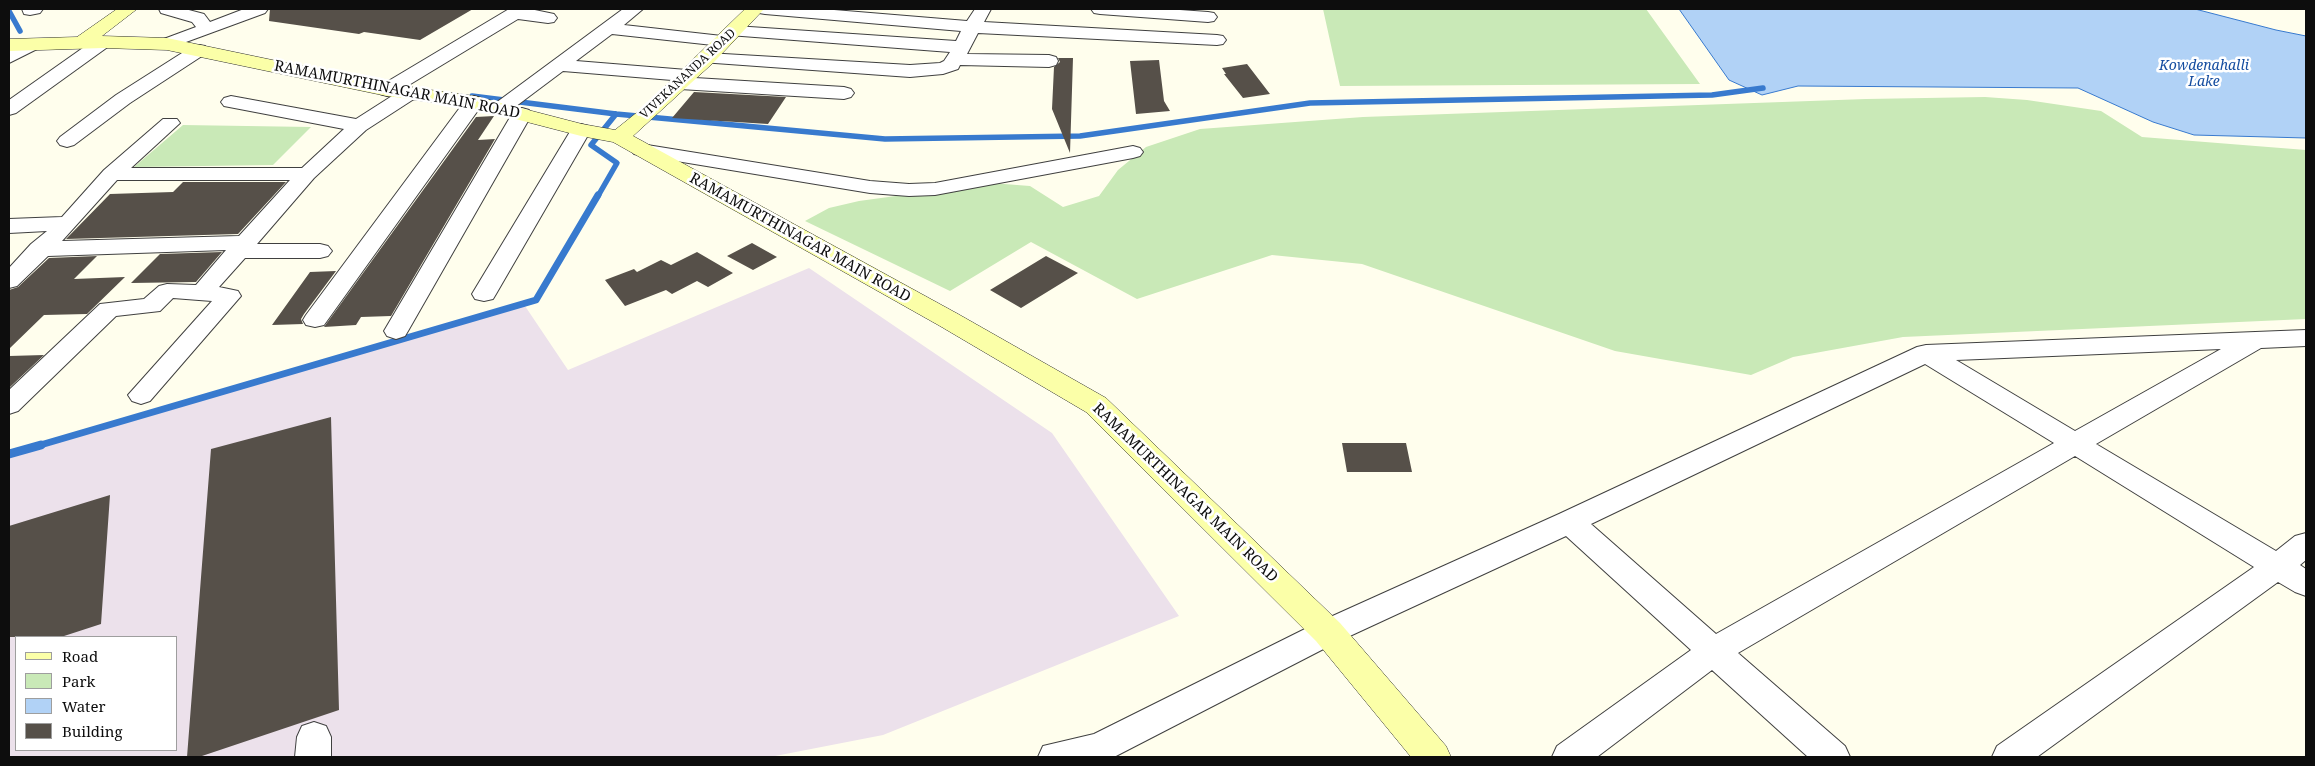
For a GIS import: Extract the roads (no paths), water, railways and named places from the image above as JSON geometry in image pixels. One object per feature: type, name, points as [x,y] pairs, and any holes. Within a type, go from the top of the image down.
[{"type":"main road","points":[[81,43],[128,9]]},
{"type":"main road","name":"VIVEKANANDA ROAD","points":[[630,144],[652,110],[708,58],[755,9]]},
{"type":"main road","name":"RAMAMURTHINAGAR MAIN ROAD","points":[[9,45],[103,42],[167,44],[205,34],[387,90],[512,107],[630,144],[949,320],[1096,405],[1328,632],[1433,757]]},
{"type":"street","points":[[167,9],[198,18],[205,34]]},
{"type":"street","points":[[67,141],[205,34],[259,9]]},
{"type":"street","points":[[396,331],[512,107],[558,65],[634,9]]},
{"type":"street","points":[[766,9],[973,27],[1217,40]]},
{"type":"street","points":[[708,58],[910,71],[943,68],[951,65],[983,9]]},
{"type":"street","points":[[1100,9],[1208,17]]},
{"type":"street","points":[[387,90],[518,11],[548,18]]},
{"type":"street","points":[[608,28],[1049,61]]},
{"type":"street","points":[[9,109],[103,42]]},
{"type":"street","points":[[9,58],[31,45]]},
{"type":"street","points":[[558,65],[684,79],[844,93]]},
{"type":"street","points":[[202,292],[308,174],[359,126],[410,93]]},
{"type":"street","points":[[230,102],[359,126]]},
{"type":"street","points":[[315,320],[474,102]]},
{"type":"street","points":[[10,278],[68,223],[111,174],[170,123]]},
{"type":"street","points":[[484,294],[581,130]]},
{"type":"street","points":[[630,144],[870,187],[909,190],[935,189],[1133,152]]},
{"type":"street","points":[[111,174],[308,174]]},
{"type":"street","points":[[9,226],[68,223]]},
{"type":"street","points":[[39,250],[241,247],[320,251]]},
{"type":"street","points":[[9,405],[109,309],[150,306],[167,291],[202,292],[229,296],[141,395]]},
{"type":"street","points":[[1056,757],[1092,752],[1328,632],[1569,522],[1926,353],[2258,338],[2306,338]]},
{"type":"street","points":[[1570,757],[1714,651],[2258,338]]},
{"type":"street","points":[[1926,353],[2306,584]]},
{"type":"street","points":[[1569,522],[1832,757]]},
{"type":"street","points":[[2010,757],[2278,566],[2306,544]]},
{"type":"water","name":"Kowdenahalli Lake","points":[[1679,9],[2195,9],[2306,36],[2306,138],[2194,135],[2153,122],[2078,88],[1798,86],[1762,95],[1729,80]]},
{"type":"waterway","points":[[9,11],[20,31]]},
{"type":"waterway","points":[[616,114],[885,139],[1080,136],[1310,103],[1712,95],[1763,88]]},
{"type":"waterway","points":[[472,96],[616,114]]},
{"type":"waterway","points":[[598,196],[617,163],[591,145],[616,114]]},
{"type":"waterway","points":[[37,446],[536,300],[598,195]]},
{"type":"waterway","points":[[9,454],[41,445]]}]
